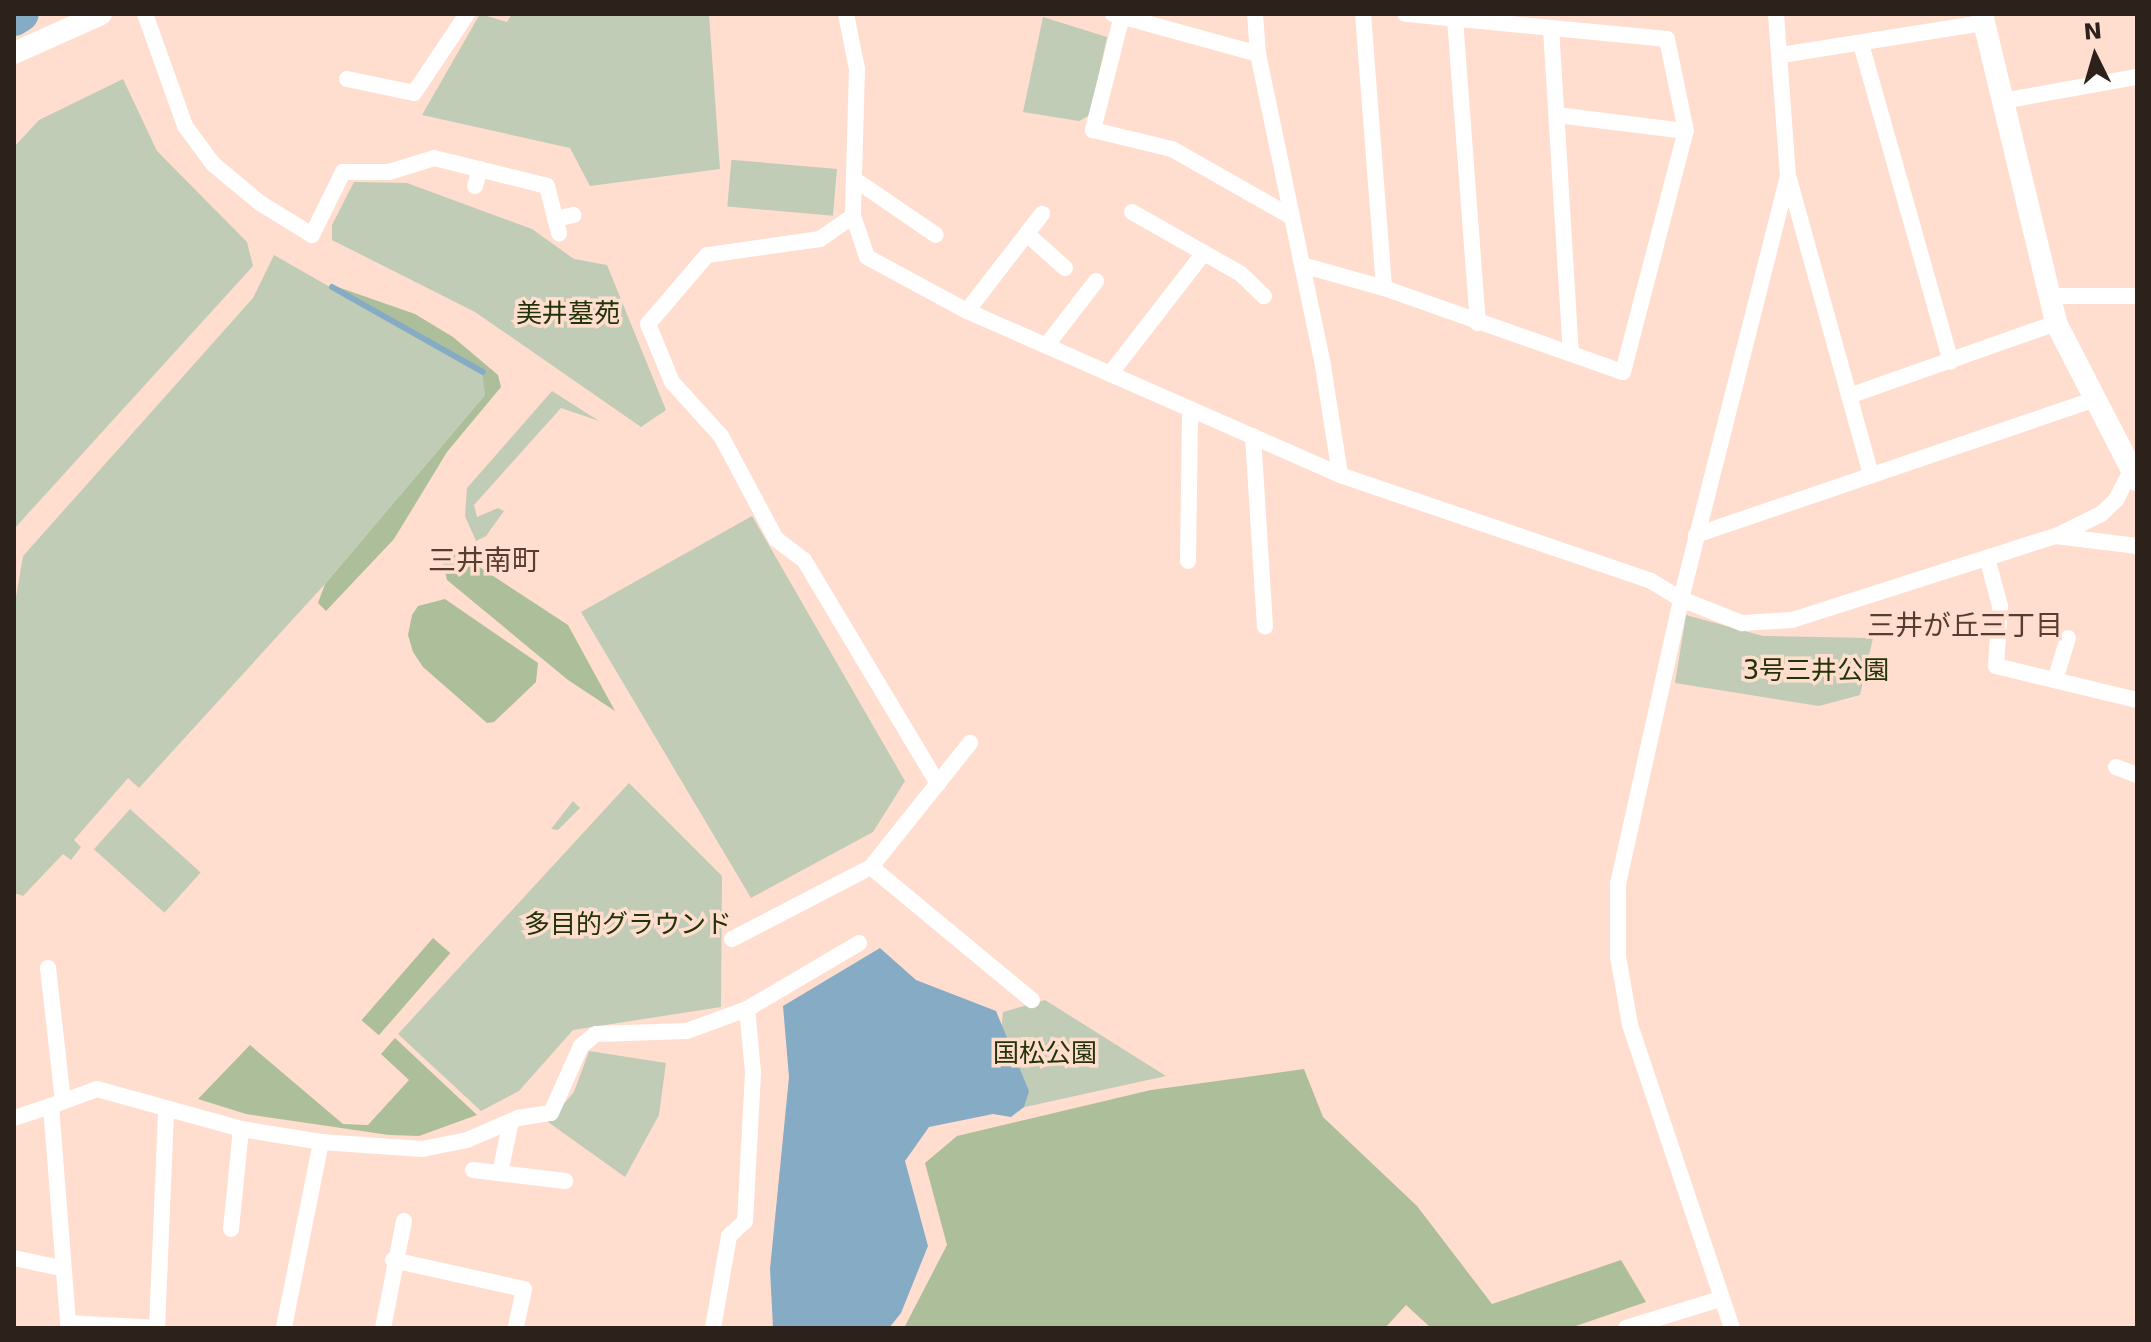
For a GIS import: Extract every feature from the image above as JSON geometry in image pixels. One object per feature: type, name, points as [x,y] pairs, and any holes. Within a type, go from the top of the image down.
[{"type":"street","points":[[14,53],[101,14]]},
{"type":"street","points":[[145,14],[185,126],[213,164],[260,203],[312,235],[343,172],[389,172],[434,158],[547,186],[557,226],[574,215]]},
{"type":"street","points":[[347,79],[414,93],[467,14]]},
{"type":"street","points":[[846,14],[857,69],[853,216],[855,235],[867,257],[967,311],[1340,475],[1651,581],[1681,599],[1742,623],[1792,620],[2056,536],[2101,514],[2134,476],[2092,400],[2056,323],[1983,18],[1861,44],[1781,55]]},
{"type":"street","points":[[1255,14],[1258,54],[1302,265],[1340,475]]},
{"type":"street","points":[[1363,14],[1384,288]]},
{"type":"street","points":[[1302,265],[1384,288],[1623,372],[1686,131],[1667,39],[1405,14]]},
{"type":"street","points":[[1776,14],[1788,177],[1871,475]]},
{"type":"street","points":[[1258,54],[1118,15],[1093,130],[1172,149],[1290,216]]},
{"type":"street","points":[[1455,19],[1478,323]]},
{"type":"street","points":[[1551,28],[1571,353]]},
{"type":"street","points":[[1861,44],[1951,361]]},
{"type":"street","points":[[2002,101],[2137,77]]},
{"type":"street","points":[[1557,115],[1686,131]]},
{"type":"street","points":[[475,186],[480,169]]},
{"type":"street","points":[[1732,1328],[1630,1025],[1618,956],[1618,884],[1630,814],[1696,535],[1788,177]]},
{"type":"street","points":[[854,179],[936,235]]},
{"type":"street","points":[[1132,212],[1241,274],[1264,296]]},
{"type":"street","points":[[967,311],[1042,214]]},
{"type":"street","points":[[853,216],[820,239],[707,255],[648,324],[672,382],[721,436],[776,539],[804,560],[938,784]]},
{"type":"street","points":[[1027,234],[1065,268]]},
{"type":"street","points":[[1110,374],[1204,253]]},
{"type":"street","points":[[1046,346],[1096,281]]},
{"type":"street","points":[[2050,296],[2137,296]]},
{"type":"street","points":[[1849,396],[2056,323]]},
{"type":"street","points":[[1696,535],[2092,400]]},
{"type":"street","points":[[1188,561],[1190,409]]},
{"type":"street","points":[[1253,436],[1265,627]]},
{"type":"street","points":[[2056,536],[2137,546]]},
{"type":"street","points":[[1987,558],[2000,606],[1996,666],[2137,700]]},
{"type":"street","points":[[2055,680],[2068,638]]},
{"type":"street","points":[[732,939],[871,867],[970,743]]},
{"type":"street","points":[[2116,767],[2137,775]]},
{"type":"street","points":[[871,867],[1032,1000]]},
{"type":"street","points":[[14,1118],[97,1089],[241,1129],[321,1142],[422,1149],[467,1140],[511,1121],[551,1113],[581,1046],[596,1034],[687,1031],[747,1009],[859,943]]},
{"type":"street","points":[[48,968],[57,1104],[61,1268],[68,1323],[158,1328],[166,1116],[173,1110]]},
{"type":"street","points":[[713,1328],[729,1236],[745,1221],[753,1072],[747,1009]]},
{"type":"street","points":[[500,1173],[511,1121]]},
{"type":"street","points":[[231,1229],[241,1129]]},
{"type":"street","points":[[284,1328],[321,1142]]},
{"type":"street","points":[[473,1170],[565,1181]]},
{"type":"street","points":[[383,1328],[393,1260],[404,1221]]},
{"type":"street","points":[[14,1258],[61,1268]]},
{"type":"street","points":[[393,1260],[524,1289],[516,1328]]},
{"type":"street","points":[[1626,1328],[1720,1299]]},
{"type":"green space","points":[[480,14],[507,22],[512,14],[709,14],[720,169],[590,186],[570,148],[422,115]]},
{"type":"green space","points":[[1043,17],[1107,37],[1090,115],[1079,121],[1023,112]]},
{"type":"green space","points":[[123,79],[157,151],[247,242],[253,266],[14,529],[14,147],[39,120]]},
{"type":"green space","points":[[731,160],[837,169],[833,216],[727,207]]},
{"type":"green space","name":"美井墓苑","points":[[354,182],[407,183],[532,229],[574,259],[607,265],[666,410],[641,427],[475,312],[332,240],[332,225]]},
{"type":"green space","points":[[274,255],[484,375],[485,395],[325,584],[139,788],[128,778],[74,840],[81,847],[71,860],[63,854],[23,896],[14,893],[14,609],[23,556],[253,298]]},
{"type":"green space","points":[[332,285],[415,314],[453,337],[498,375],[501,387],[447,452],[394,539],[326,611],[318,603],[325,584],[485,395],[482,369]]},
{"type":"green space","points":[[552,391],[599,421],[561,408],[474,505],[477,517],[498,508],[504,511],[486,536],[476,541],[465,516],[467,488]]},
{"type":"green space","points":[[752,516],[905,781],[873,832],[751,898],[581,612]]},
{"type":"green space","points":[[455,551],[568,625],[615,711],[568,680],[447,580],[442,559]]},
{"type":"green space","points":[[445,599],[538,663],[536,682],[494,722],[487,723],[423,667],[413,652],[408,635],[412,615],[418,606]]},
{"type":"green space","name":"3号三井公園","points":[[1686,615],[1763,636],[1873,638],[1860,695],[1819,706],[1675,683]]},
{"type":"green space","name":"多目的グラウンド","points":[[629,783],[722,876],[721,1007],[573,1030],[519,1091],[481,1111],[398,1034]]},
{"type":"green space","points":[[573,801],[580,808],[558,830],[551,829]]},
{"type":"green space","points":[[130,809],[201,873],[164,913],[94,849]]},
{"type":"green space","points":[[433,938],[450,953],[379,1035],[361,1020]]},
{"type":"green space","name":"国松公園","points":[[1045,1000],[1166,1076],[993,1114],[1003,1012]]},
{"type":"green space","points":[[395,1038],[477,1115],[419,1136],[389,1135],[246,1114],[198,1099],[250,1045],[343,1124],[368,1125],[409,1080],[381,1054]]},
{"type":"green space","points":[[589,1051],[666,1063],[659,1115],[625,1177],[548,1122],[574,1092]]},
{"type":"green space","points":[[1304,1069],[1323,1117],[1417,1206],[1492,1304],[1621,1260],[1646,1302],[1570,1328],[1431,1328],[1406,1305],[1385,1328],[904,1328],[947,1245],[925,1163],[957,1136],[1151,1090]]},
{"type":"water","points":[[880,948],[916,980],[996,1011],[1029,1091],[1024,1107],[1011,1117],[993,1114],[929,1127],[905,1161],[928,1246],[901,1313],[889,1328],[773,1328],[770,1269],[789,1077],[783,1006]]},
{"type":"waterway","points":[[14,19],[22,14]]},
{"type":"waterway","points":[[332,287],[483,372]]},
{"type":"district","name":"三井南町","points":[[484,561]]},
{"type":"district","name":"三井が丘三丁目","points":[[1965,626]]}]
